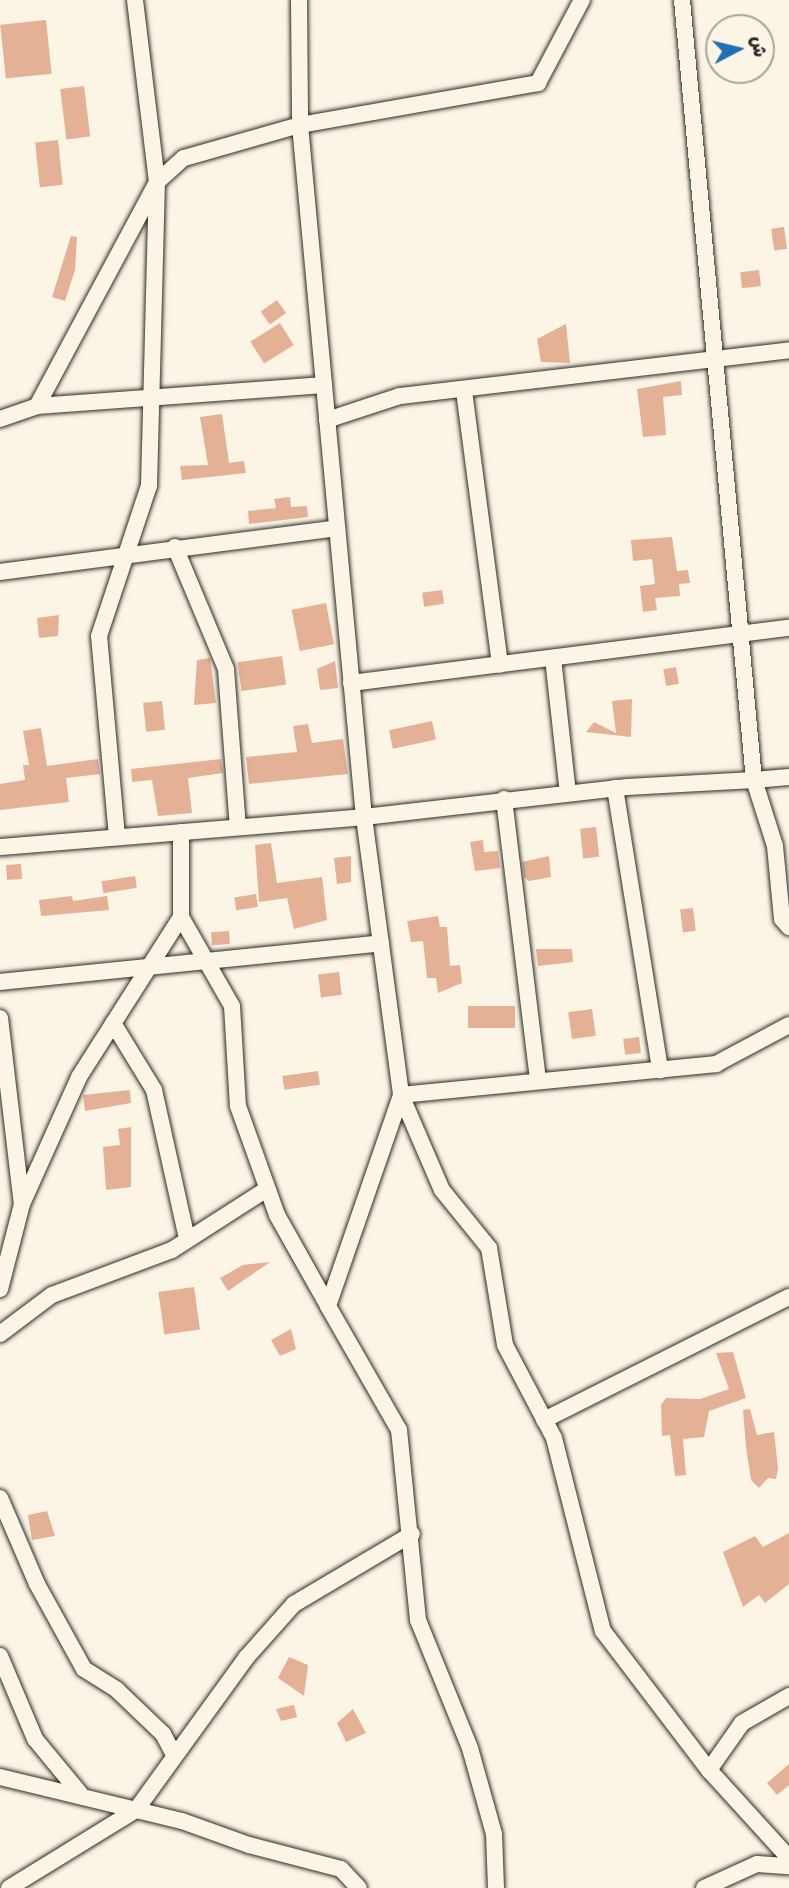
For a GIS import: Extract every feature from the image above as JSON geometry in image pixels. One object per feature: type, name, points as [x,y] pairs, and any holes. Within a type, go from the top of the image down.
[{"type":"street","points":[[117,837],[99,636],[149,486],[154,397],[156,183],[135,0]]},
{"type":"street","points":[[299,0],[300,125],[351,683],[364,817],[401,1095],[442,1190],[489,1248],[505,1345],[554,1438],[603,1631],[709,1770],[789,1858]]},
{"type":"street","points":[[37,406],[156,183],[184,158],[300,125],[538,83],[582,0]]},
{"type":"street","points":[[682,0],[754,780],[775,846],[782,919],[789,927]]},
{"type":"street","points":[[327,420],[400,396],[715,363],[789,350]]},
{"type":"street","points":[[0,419],[37,406],[324,385]]},
{"type":"street","points":[[464,391],[500,665]]},
{"type":"street","points":[[0,572],[127,552],[337,528]]},
{"type":"street","points":[[175,547],[226,669],[238,827]]},
{"type":"street","points":[[351,683],[789,628]]},
{"type":"street","points":[[553,659],[568,793]]},
{"type":"street","points":[[0,847],[364,817],[615,788],[789,777]]},
{"type":"street","points":[[615,788],[660,1070]]},
{"type":"street","points":[[504,799],[538,1081]]},
{"type":"street","points":[[181,832],[181,916],[232,1006],[238,1106],[267,1189],[328,1306],[400,1430],[412,1534],[418,1620],[470,1748],[494,1834],[496,1888]]},
{"type":"street","points":[[0,1289],[22,1204],[79,1077],[181,916]]},
{"type":"street","points":[[0,982],[381,943]]},
{"type":"street","points":[[0,1018],[22,1204]]},
{"type":"street","points":[[113,1023],[154,1090],[187,1239]]},
{"type":"street","points":[[401,1095],[716,1064],[789,1026]]},
{"type":"street","points":[[328,1306],[401,1095]]},
{"type":"street","points":[[0,1334],[52,1295],[172,1250],[267,1189]]},
{"type":"street","points":[[544,1420],[789,1297]]},
{"type":"street","points":[[0,1498],[37,1584],[84,1669],[117,1690],[163,1734],[173,1753]]},
{"type":"street","points":[[9,1888],[136,1810],[173,1753],[294,1604],[412,1534]]},
{"type":"street","points":[[0,1657],[35,1739],[83,1797]]},
{"type":"street","points":[[709,1770],[742,1723],[789,1696]]},
{"type":"street","points":[[0,1777],[136,1810],[341,1869],[359,1888]]},
{"type":"street","points":[[704,1888],[757,1864],[789,1866]]},
{"type":"building","points":[[46,20],[52,74],[6,79],[0,25]]},
{"type":"building","points":[[84,86],[90,137],[66,140],[60,89]]},
{"type":"building","points":[[58,140],[63,185],[40,187],[35,142]]},
{"type":"building","points":[[784,227],[787,249],[774,251],[771,229]]},
{"type":"building","points":[[71,236],[77,237],[75,270],[65,301],[52,297]]},
{"type":"building","points":[[759,270],[761,286],[742,288],[740,272]]},
{"type":"building","points":[[277,300],[286,313],[270,325],[261,311]]},
{"type":"building","points":[[280,323],[294,345],[264,364],[250,342]]},
{"type":"building","points":[[566,324],[570,363],[541,362],[537,339]]},
{"type":"building","points":[[681,381],[682,395],[663,397],[666,435],[643,437],[637,389]]},
{"type":"building","points":[[222,414],[229,463],[244,461],[246,473],[182,480],[180,466],[208,465],[200,417]]},
{"type":"building","points":[[290,497],[291,507],[307,506],[308,517],[249,524],[248,511],[276,508],[274,499]]},
{"type":"building","points":[[672,537],[677,571],[688,570],[690,583],[679,584],[680,596],[655,598],[657,610],[643,612],[640,586],[655,584],[652,559],[633,561],[631,540]]},
{"type":"building","points":[[442,590],[444,604],[424,607],[422,593]]},
{"type":"building","points":[[326,603],[334,644],[300,651],[292,610]]},
{"type":"building","points":[[59,615],[58,636],[39,638],[37,618]]},
{"type":"building","points":[[282,656],[286,685],[241,691],[237,662]]},
{"type":"building","points":[[210,658],[216,703],[194,705],[197,660]]},
{"type":"building","points":[[335,661],[338,688],[320,690],[317,669]]},
{"type":"building","points":[[676,667],[679,684],[666,686],[663,669]]},
{"type":"building","points":[[632,699],[631,737],[586,732],[594,722],[616,733],[612,701]]},
{"type":"building","points":[[162,701],[165,730],[146,732],[143,703]]},
{"type":"building","points":[[432,721],[436,740],[393,749],[389,730]]},
{"type":"building","points":[[308,724],[312,743],[343,739],[348,774],[249,784],[246,757],[297,752],[293,726]]},
{"type":"building","points":[[41,728],[47,766],[98,759],[100,774],[66,778],[69,802],[0,810],[0,784],[25,780],[23,765],[29,765],[23,731]]},
{"type":"building","points":[[221,759],[223,773],[188,778],[192,813],[158,816],[152,780],[132,782],[131,769]]},
{"type":"building","points":[[596,827],[599,857],[583,859],[580,829]]},
{"type":"building","points":[[483,840],[484,852],[498,851],[500,868],[475,871],[470,842]]},
{"type":"building","points":[[271,843],[277,883],[322,877],[327,920],[294,929],[287,898],[259,902],[255,845]]},
{"type":"building","points":[[351,856],[351,882],[337,884],[334,858]]},
{"type":"building","points":[[549,856],[551,877],[529,881],[524,877],[522,862]]},
{"type":"building","points":[[21,864],[22,879],[7,880],[6,865]]},
{"type":"building","points":[[135,876],[137,888],[103,893],[101,881]]},
{"type":"building","points":[[256,894],[258,907],[236,910],[234,897]]},
{"type":"building","points":[[72,896],[73,901],[107,896],[109,910],[41,916],[39,900]]},
{"type":"building","points":[[693,908],[696,931],[683,932],[680,910]]},
{"type":"building","points":[[438,916],[440,927],[447,927],[450,966],[460,965],[462,983],[438,993],[436,978],[427,978],[423,941],[411,942],[407,921]]},
{"type":"building","points":[[229,931],[230,944],[212,945],[211,932]]},
{"type":"building","points":[[536,949],[572,949],[573,962],[538,966]]},
{"type":"building","points":[[339,972],[342,995],[321,997],[318,975]]},
{"type":"building","points":[[468,1006],[515,1006],[515,1028],[468,1028]]},
{"type":"building","points":[[592,1009],[596,1036],[572,1039],[568,1012]]},
{"type":"building","points":[[639,1037],[641,1053],[625,1055],[623,1039]]},
{"type":"building","points":[[318,1071],[320,1085],[284,1090],[282,1076]]},
{"type":"building","points":[[130,1090],[131,1103],[85,1111],[83,1095]]},
{"type":"building","points":[[131,1127],[131,1187],[106,1190],[103,1147],[120,1145],[118,1129]]},
{"type":"building","points":[[270,1262],[228,1291],[220,1278],[243,1265]]},
{"type":"building","points":[[194,1287],[200,1330],[164,1335],[158,1292]]},
{"type":"building","points":[[291,1329],[296,1349],[280,1356],[271,1340]]},
{"type":"building","points":[[733,1352],[746,1398],[709,1411],[704,1437],[683,1439],[686,1475],[675,1476],[670,1435],[662,1436],[661,1405],[666,1398],[700,1399],[729,1389],[716,1353]]},
{"type":"building","points":[[750,1409],[757,1435],[774,1432],[778,1468],[776,1479],[768,1478],[759,1488],[751,1480],[746,1447],[743,1410]]},
{"type":"building","points":[[47,1511],[55,1536],[32,1540],[28,1515]]},
{"type":"building","points":[[789,1533],[789,1584],[765,1603],[759,1595],[743,1607],[723,1552],[755,1536],[763,1547]]},
{"type":"building","points":[[289,1657],[308,1665],[304,1696],[278,1678]]},
{"type":"building","points":[[294,1705],[297,1717],[281,1721],[276,1709]]},
{"type":"building","points":[[353,1709],[366,1733],[346,1742],[337,1723]]},
{"type":"building","points":[[789,1764],[789,1785],[777,1795],[767,1783]]}]
